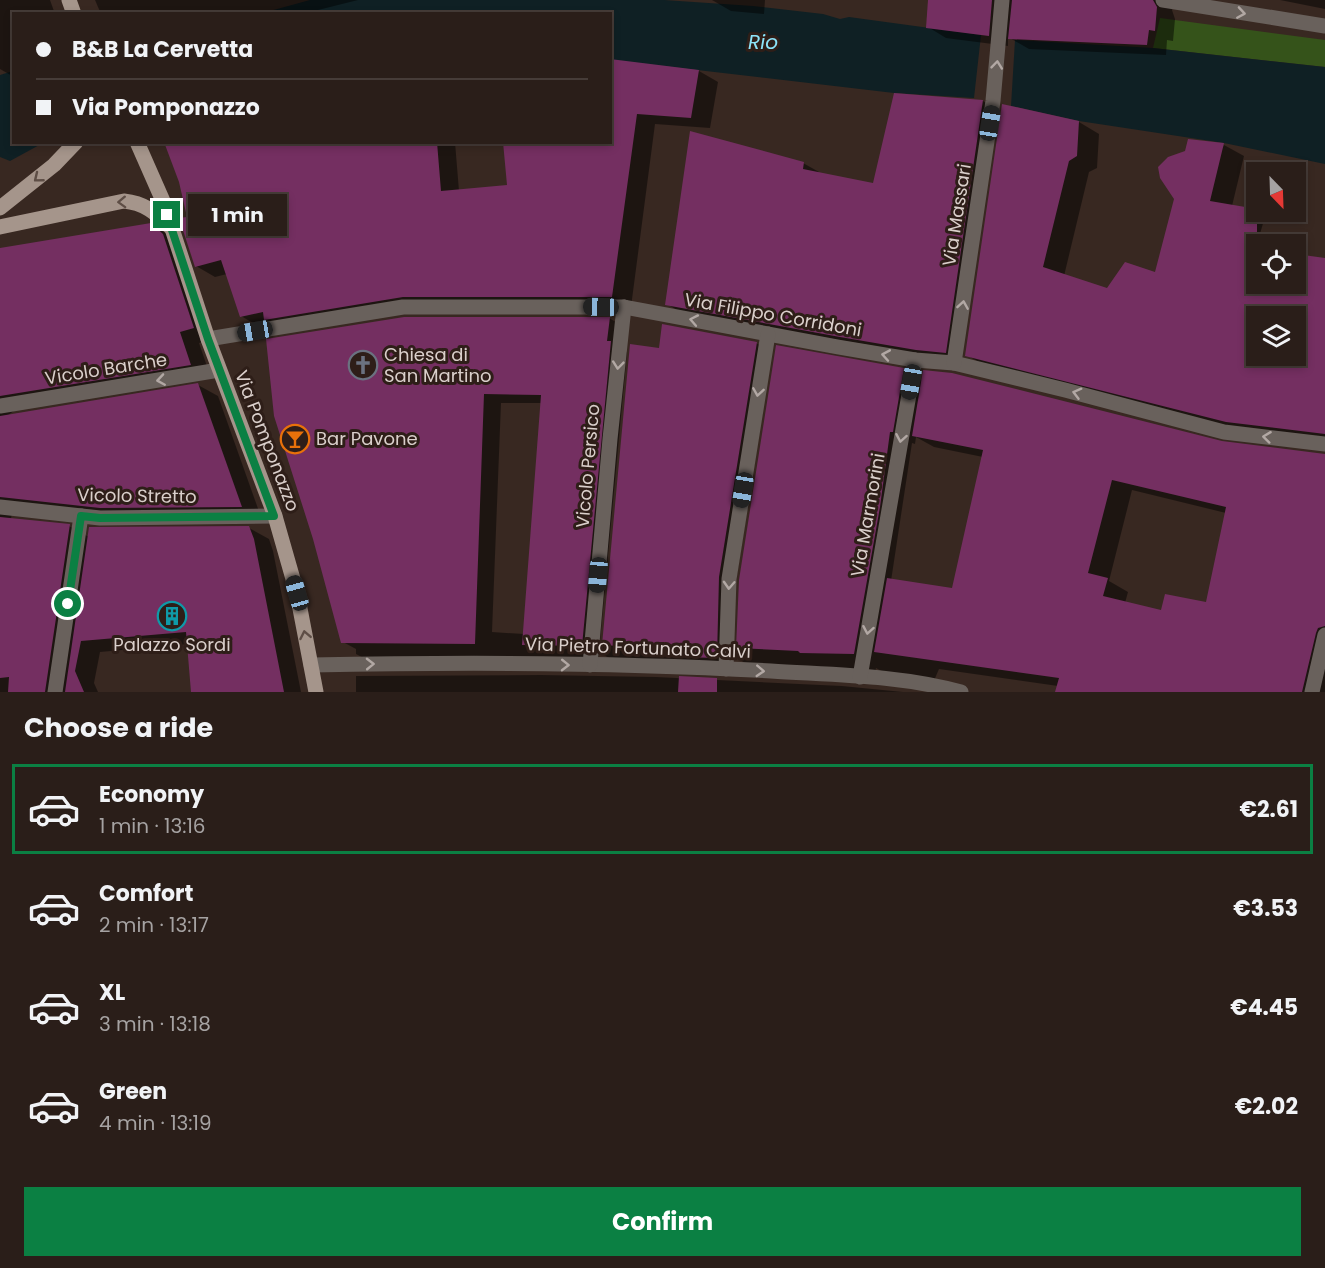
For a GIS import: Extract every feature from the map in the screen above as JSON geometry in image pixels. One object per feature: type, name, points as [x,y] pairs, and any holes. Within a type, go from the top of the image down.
[{"type":"main road","points":[[0,208],[54,165],[75,144]]},
{"type":"main road","name":"Via Pomponazzo","points":[[137,144],[163,201],[208,339],[274,516],[297,593],[316,692]]},
{"type":"main road","points":[[0,227],[124,201],[137,202],[148,207],[171,228]]},
{"type":"street","name":"Via Massari","points":[[954,363],[993,101],[1002,0]]},
{"type":"street","points":[[1163,0],[1325,26]]},
{"type":"street","name":"Via Filippo Corridoni","points":[[208,339],[403,307],[624,307],[915,360],[954,363],[1224,432],[1325,444]]},
{"type":"street","name":"Vicolo Persico","points":[[590,665],[624,307]]},
{"type":"street","points":[[726,669],[729,579],[768,334]]},
{"type":"street","name":"Via Marmorini","points":[[860,677],[915,360]]},
{"type":"street","name":"Vicolo Barche","points":[[0,406],[219,370]]},
{"type":"street","name":"Vicolo Stretto","points":[[0,507],[100,518],[274,516]]},
{"type":"street","points":[[55,692],[81,516]]},
{"type":"street","points":[[1312,692],[1325,635]]},
{"type":"street","name":"Via Pietro Fortunato Calvi","points":[[311,665],[454,662],[726,669],[860,677],[961,692]]},
{"type":"green space","points":[[1160,18],[1325,40],[1325,67],[1153,48]]},
{"type":"water","name":"Rio","points":[[310,0],[664,0],[753,6],[823,14],[840,19],[849,17],[981,35],[974,98],[894,93],[612,60],[612,12],[266,12]]},
{"type":"water","points":[[1015,40],[1153,48],[1325,67],[1325,164],[1224,143],[1079,121],[1011,106]]},
{"type":"water","points":[[12,71],[12,144],[41,144],[10,161],[0,157],[0,75]]},
{"type":"building","points":[[928,0],[992,0],[989,36],[926,28]]},
{"type":"building","points":[[1012,0],[1153,0],[1157,7],[1155,31],[1149,30],[1147,45],[1008,39]]},
{"type":"building","points":[[612,59],[699,70],[691,118],[637,114],[612,297],[403,297],[264,320],[263,312],[240,317],[221,260],[195,267],[179,218],[187,217],[179,182],[165,144],[437,144],[441,191],[507,185],[503,144],[612,144]]},
{"type":"building","points":[[894,93],[983,100],[946,353],[916,350],[665,305],[690,131],[804,162],[803,169],[873,183]]},
{"type":"building","points":[[1002,104],[1079,121],[1077,156],[1069,161],[1043,267],[1107,288],[1125,262],[1155,272],[1174,199],[1160,178],[1158,167],[1168,157],[1185,151],[1188,139],[1224,143],[1210,201],[1246,207],[1246,222],[1257,222],[1257,234],[1246,234],[1246,294],[1306,294],[1306,255],[1325,258],[1325,434],[1226,422],[965,356]]},
{"type":"building","points":[[151,223],[163,234],[194,328],[180,332],[191,365],[0,396],[0,248]]},
{"type":"building","points":[[404,317],[610,317],[607,341],[611,341],[582,646],[522,645],[541,395],[484,394],[475,644],[341,643],[313,539],[274,416],[266,339]]},
{"type":"building","points":[[662,324],[757,342],[719,577],[717,658],[680,657],[681,650],[602,645],[630,344],[659,348]]},
{"type":"building","points":[[776,345],[904,368],[893,432],[890,432],[880,507],[854,654],[736,648],[739,580]]},
{"type":"building","points":[[923,370],[952,373],[1222,441],[1325,454],[1325,626],[1318,628],[1316,633],[1302,692],[1055,692],[1059,678],[874,652],[887,578],[952,588],[983,450],[912,436]],"holes":[[[1112,480],[1226,507],[1206,602],[1165,594],[1161,610],[1103,596],[1108,578],[1088,573]]]},
{"type":"building","points":[[198,383],[242,507],[100,508],[0,497],[0,416]]},
{"type":"building","points":[[0,517],[70,524],[45,692],[8,692],[9,677],[0,678]]},
{"type":"building","name":"Palazzo Sordi","points":[[249,526],[254,539],[284,692],[191,692],[186,632],[81,641],[75,671],[84,692],[65,692],[89,527]]},
{"type":"building","points":[[679,676],[717,678],[717,692],[678,692]]},
{"type":"place","name":"Chiesa di San Martino","points":[[363,365]]},
{"type":"place","name":"Bar Pavone","points":[[295,439]]},
{"type":"place","name":"Palazzo Sordi","points":[[172,616]]},
{"type":"route","points":[[68,604],[81,516],[100,518],[274,516],[208,339],[167,215]]}]
